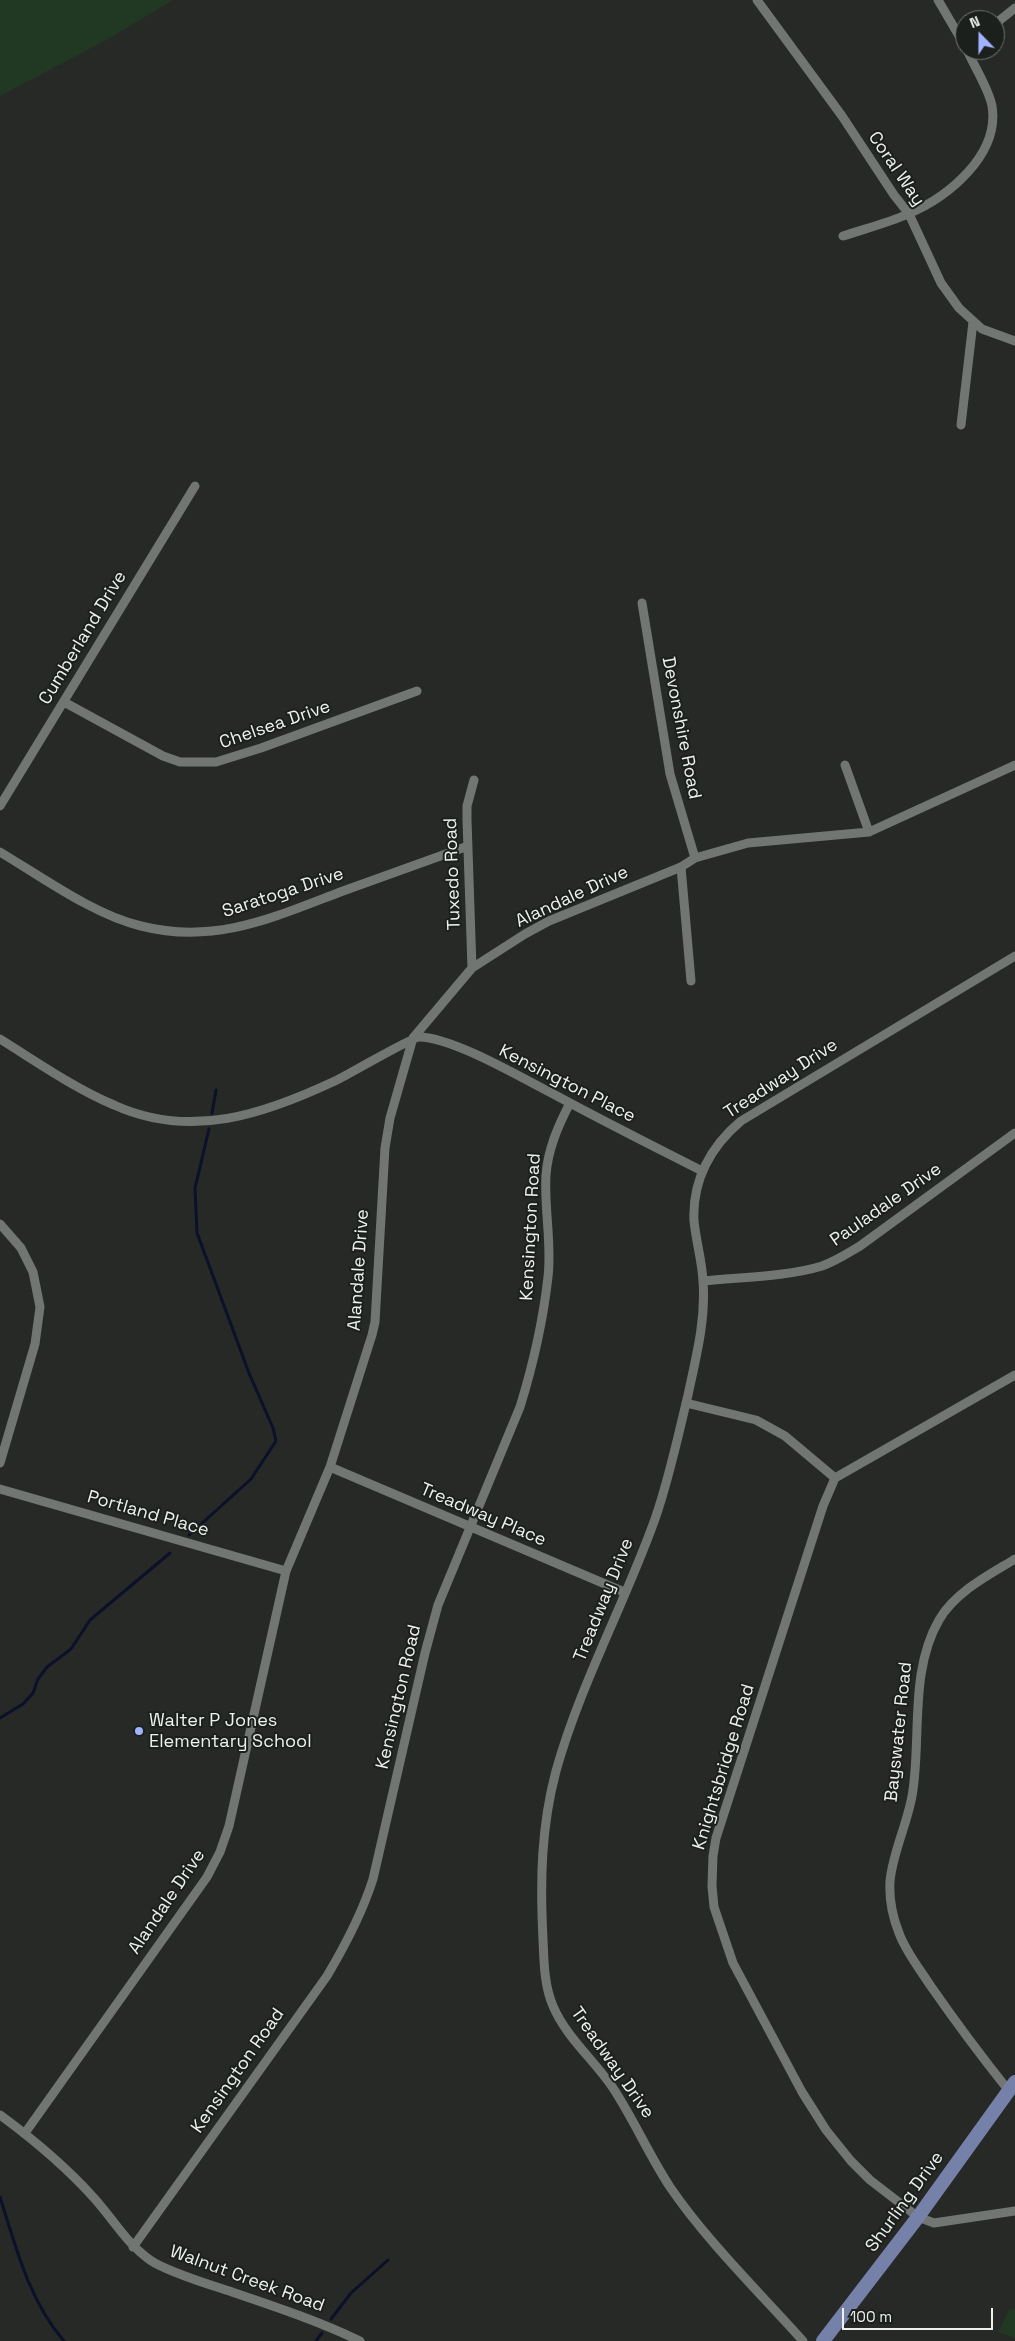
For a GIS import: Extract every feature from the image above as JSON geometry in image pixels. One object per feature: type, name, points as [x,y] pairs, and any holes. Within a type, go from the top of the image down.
[{"type":"main road","name":"Shurling Drive","points":[[822,2341],[918,2217],[1012,2087]]},
{"type":"street","name":"Coral Way","points":[[758,0],[842,116],[909,214],[941,284],[959,308],[982,329],[1015,341]]},
{"type":"street","points":[[938,0],[955,29]]},
{"type":"street","points":[[1005,16],[1015,8]]},
{"type":"street","points":[[843,236],[909,214],[936,198],[966,175],[983,153],[989,139],[992,105],[972,60]]},
{"type":"street","points":[[961,425],[973,322]]},
{"type":"street","name":"Cumberland Drive","points":[[0,806],[195,486]]},
{"type":"street","name":"Devonshire Road","points":[[642,603],[670,774],[695,858]]},
{"type":"street","name":"Chelsea Drive","points":[[64,702],[163,756],[180,762],[216,762],[261,748],[417,691]]},
{"type":"street","points":[[845,765],[869,832]]},
{"type":"street","name":"Alandale Drive","points":[[25,2133],[201,1885],[220,1852],[228,1826],[286,1571],[330,1467],[375,1322],[385,1148],[390,1118],[414,1038],[472,968],[525,934],[549,922],[681,867],[695,858],[748,843],[869,832],[1015,765]]},
{"type":"street","name":"Tuxedo Road","points":[[472,968],[467,806],[474,780]]},
{"type":"street","name":"Saratoga Drive","points":[[0,852],[119,919],[141,926],[165,930],[206,933],[252,924],[468,846]]},
{"type":"street","points":[[681,867],[691,981]]},
{"type":"street","name":"Treadway Drive","points":[[803,2341],[703,2229],[670,2187],[629,2111],[608,2080],[560,2018],[547,1987],[544,1970],[541,1859],[546,1816],[557,1770],[624,1592],[656,1516],[686,1403],[700,1340],[703,1281],[694,1220],[695,1200],[702,1171],[718,1143],[741,1121],[1015,956]]},
{"type":"street","points":[[0,1039],[115,1106],[145,1116],[196,1122],[222,1120],[277,1105],[353,1073],[414,1038]]},
{"type":"street","name":"Kensington Place","points":[[414,1038],[434,1039],[504,1068],[702,1171]]},
{"type":"street","name":"Kensington Road","points":[[133,2247],[327,1976],[348,1941],[363,1908],[373,1879],[425,1653],[438,1605],[472,1528],[520,1407],[530,1374],[548,1276],[546,1176],[550,1151],[559,1124],[570,1104]]},
{"type":"street","name":"Pauladale Drive","points":[[703,1281],[794,1271],[822,1266],[844,1256],[1015,1133]]},
{"type":"street","points":[[0,1224],[21,1248],[33,1272],[40,1307],[35,1344],[0,1463]]},
{"type":"street","points":[[686,1403],[756,1420],[785,1436],[835,1478],[1015,1375]]},
{"type":"street","name":"Treadway Place","points":[[330,1467],[624,1592]]},
{"type":"street","name":"Knightsbridge Road","points":[[835,1478],[823,1506],[716,1838],[712,1886],[719,1926],[733,1963],[802,2092],[826,2130],[851,2161],[870,2180],[918,2217]]},
{"type":"street","name":"Portland Place","points":[[0,1489],[286,1571]]},
{"type":"street","name":"Bayswater Road","points":[[1012,2087],[976,2049],[911,1957],[899,1934],[893,1912],[890,1884],[897,1846],[913,1792],[925,1648],[940,1618],[952,1604],[986,1577],[1015,1560]]},
{"type":"street","name":"Walnut Creek Road","points":[[0,2115],[25,2133],[63,2166],[88,2192],[133,2247],[152,2262],[210,2285],[304,2316],[360,2341]]},
{"type":"street","points":[[918,2217],[934,2223],[1015,2211]]},
{"type":"green space","points":[[0,0],[173,0],[108,39],[0,96]]},
{"type":"green space","points":[[1015,2309],[1015,2338],[998,2332],[1009,2310]]},
{"type":"waterway","points":[[212,1113],[216,1090]]},
{"type":"waterway","points":[[189,1535],[251,1479],[276,1441],[273,1428],[249,1373],[197,1233],[195,1188],[209,1129]]},
{"type":"waterway","points":[[0,1718],[23,1704],[33,1693],[38,1679],[47,1667],[71,1649],[90,1620],[170,1553]]},
{"type":"waterway","points":[[0,2197],[25,2273],[41,2309],[64,2341]]},
{"type":"waterway","points":[[331,2319],[351,2293],[388,2260]]},
{"type":"waterway","points":[[316,2341],[322,2333]]},
{"type":"place","name":"Walter P Jones Elementary School","points":[[139,1731]]}]
